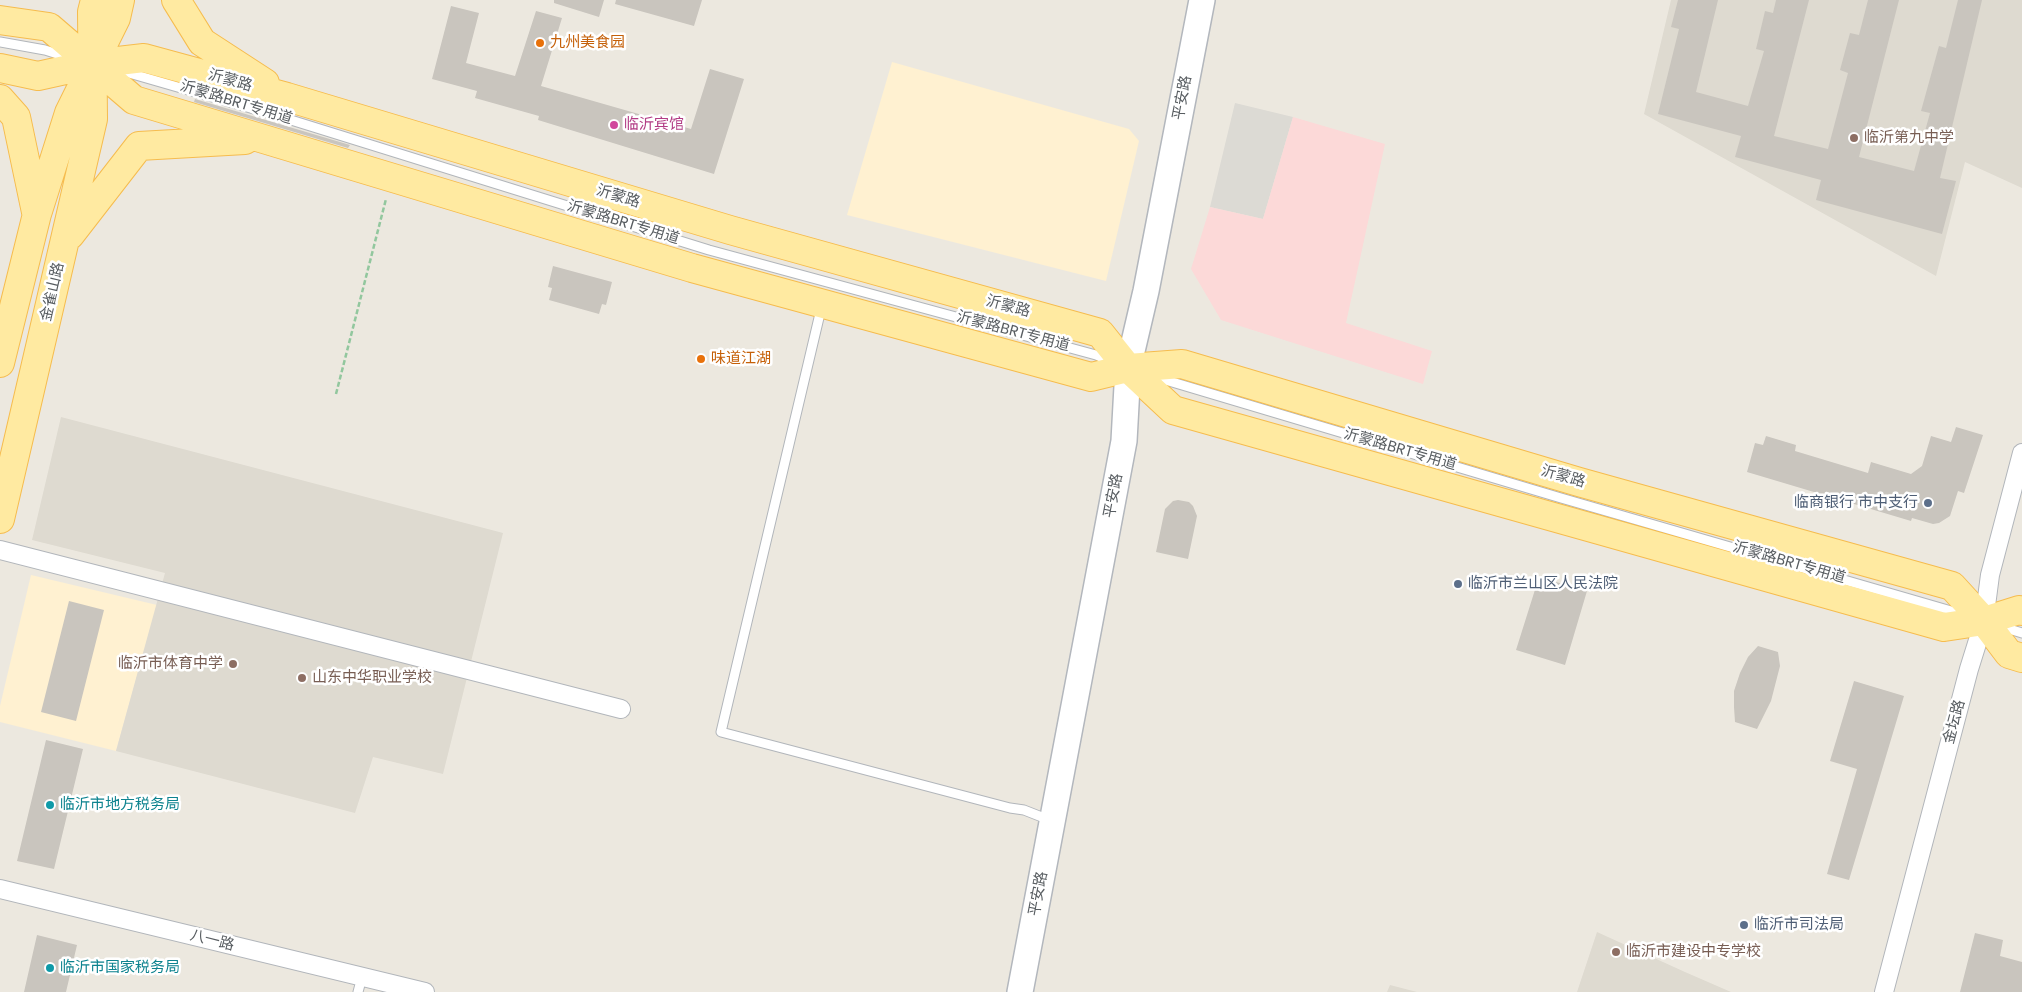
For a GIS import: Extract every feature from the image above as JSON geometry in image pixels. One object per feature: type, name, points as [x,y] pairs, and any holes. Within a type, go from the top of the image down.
[{"type":"main road","name":"金雀山路","points":[[0,519],[93,119],[92,12],[95,0]]},
{"type":"main road","name":"金雀山路","points":[[0,363],[36,214],[69,113],[116,18],[120,0]]},
{"type":"main road","points":[[176,0],[202,42],[288,98]]},
{"type":"main road","name":"平安路","points":[[1020,992],[1124,441],[1128,368],[1146,291],[1202,0]]},
{"type":"main road","name":"沂蒙路","points":[[0,20],[49,27],[134,100],[692,268],[1091,377],[1128,368],[1182,364],[1579,482],[1952,586],[1984,621],[2009,654],[2022,658]]},
{"type":"main road","name":"沂蒙路","points":[[0,68],[38,76],[92,64],[144,58],[288,98],[730,230],[1100,333],[1128,368],[1173,410],[1944,628],[1984,621],[2019,610],[2022,611]]},
{"type":"main road","points":[[0,100],[16,116],[36,214]]},
{"type":"main road","points":[[64,243],[139,146],[265,139]]},
{"type":"street","name":"金坛路","points":[[1884,992],[1969,669],[1984,621],[1990,575],[2022,453]]},
{"type":"street","points":[[0,550],[621,709]]},
{"type":"street","name":"八一路","points":[[0,889],[360,985],[425,992]]},
{"type":"lane","name":"沂蒙路BRT专用道","points":[[0,42],[45,50],[92,64],[140,75],[708,250],[1096,355],[1128,368]]},
{"type":"lane","points":[[822,305],[721,732],[1010,808],[1024,810],[1052,822]]},
{"type":"lane","points":[[1984,621],[2022,633]]},
{"type":"path","points":[[336,394],[386,199]]},
{"type":"shaded area","name":"临沂第九中学","points":[[1671,0],[2022,0],[2022,188],[1965,162],[1936,276],[1644,114]]},
{"type":"shaded area","points":[[892,62],[1129,129],[1139,141],[1106,281],[847,215]]},
{"type":"shaded area","points":[[1235,103],[1293,117],[1263,219],[1210,207]]},
{"type":"shaded area","points":[[1293,117],[1385,144],[1346,323],[1432,351],[1423,384],[1221,320],[1191,269],[1210,207],[1263,219]]},
{"type":"shaded area","name":"山东中华职业学校","points":[[61,417],[503,533],[443,774],[373,757],[355,813],[116,751],[165,573],[32,540]]},
{"type":"shaded area","points":[[31,575],[157,605],[116,751],[0,722],[0,706]]},
{"type":"shaded area","name":"临沂市建设中专学校","points":[[1597,932],[1685,972],[1731,992],[1577,992]]},
{"type":"shaded area","points":[[1390,985],[1417,992],[1387,992]]},
{"type":"building","points":[[554,0],[604,0],[599,17],[554,3]]},
{"type":"building","points":[[616,0],[702,0],[694,26],[615,4]]},
{"type":"building","points":[[1678,0],[1718,0],[1696,92],[1748,106],[1764,51],[1756,49],[1765,11],[1773,13],[1776,0],[1809,0],[1774,136],[1828,149],[1848,73],[1840,70],[1850,33],[1859,35],[1868,0],[1899,0],[1859,157],[1914,171],[1930,113],[1921,111],[1939,46],[1946,48],[1958,0],[1982,0],[1940,178],[1956,181],[1942,234],[1816,200],[1821,180],[1735,157],[1741,136],[1658,114],[1679,29],[1671,27]]},
{"type":"building","points":[[451,6],[479,13],[466,63],[515,76],[536,11],[562,18],[541,86],[691,129],[710,69],[744,79],[714,174],[538,120],[539,116],[475,98],[477,91],[432,79]]},
{"type":"building","points":[[195,99],[350,145],[348,148],[194,102]]},
{"type":"building","points":[[553,266],[612,282],[606,305],[602,304],[599,314],[549,300],[552,288],[548,287]]},
{"type":"building","points":[[1956,427],[1983,435],[1964,493],[1958,491],[1950,516],[1939,523],[1933,524],[1912,518],[1911,521],[1747,472],[1755,443],[1763,445],[1766,436],[1796,445],[1795,451],[1868,473],[1871,462],[1911,474],[1922,466],[1931,436],[1951,442]]},
{"type":"building","points":[[1173,501],[1189,502],[1197,516],[1188,559],[1156,552],[1165,509]]},
{"type":"building","points":[[1539,577],[1587,591],[1565,665],[1516,650]]},
{"type":"building","points":[[69,601],[104,610],[76,721],[41,712]]},
{"type":"building","points":[[1758,646],[1778,652],[1780,666],[1771,701],[1757,729],[1735,722],[1734,691],[1748,657]]},
{"type":"building","points":[[1854,681],[1904,696],[1849,880],[1827,874],[1857,769],[1830,761]]},
{"type":"building","name":"临沂市地方税务局","points":[[46,740],[83,749],[54,869],[17,861]]},
{"type":"building","points":[[1975,933],[2003,940],[2000,956],[2022,962],[2022,992],[1960,992]]},
{"type":"building","name":"临沂市国家税务局","points":[[37,935],[77,945],[66,992],[24,992]]},
{"type":"place","name":"九州美食园","points":[[540,43]]},
{"type":"place","name":"临沂宾馆","points":[[614,125]]},
{"type":"place","name":"临沂第九中学","points":[[1854,138]]},
{"type":"place","name":"味道江湖","points":[[701,359]]},
{"type":"place","name":"临商银行 市中支行","points":[[1928,503]]},
{"type":"place","name":"临沂市兰山区人民法院","points":[[1458,584]]},
{"type":"place","name":"临沂市体育中学","points":[[233,664]]},
{"type":"place","name":"山东中华职业学校","points":[[302,678]]},
{"type":"place","name":"临沂市地方税务局","points":[[50,805]]},
{"type":"place","name":"临沂市司法局","points":[[1744,925]]},
{"type":"place","name":"临沂市建设中专学校","points":[[1616,952]]},
{"type":"place","name":"临沂市国家税务局","points":[[50,968]]}]
